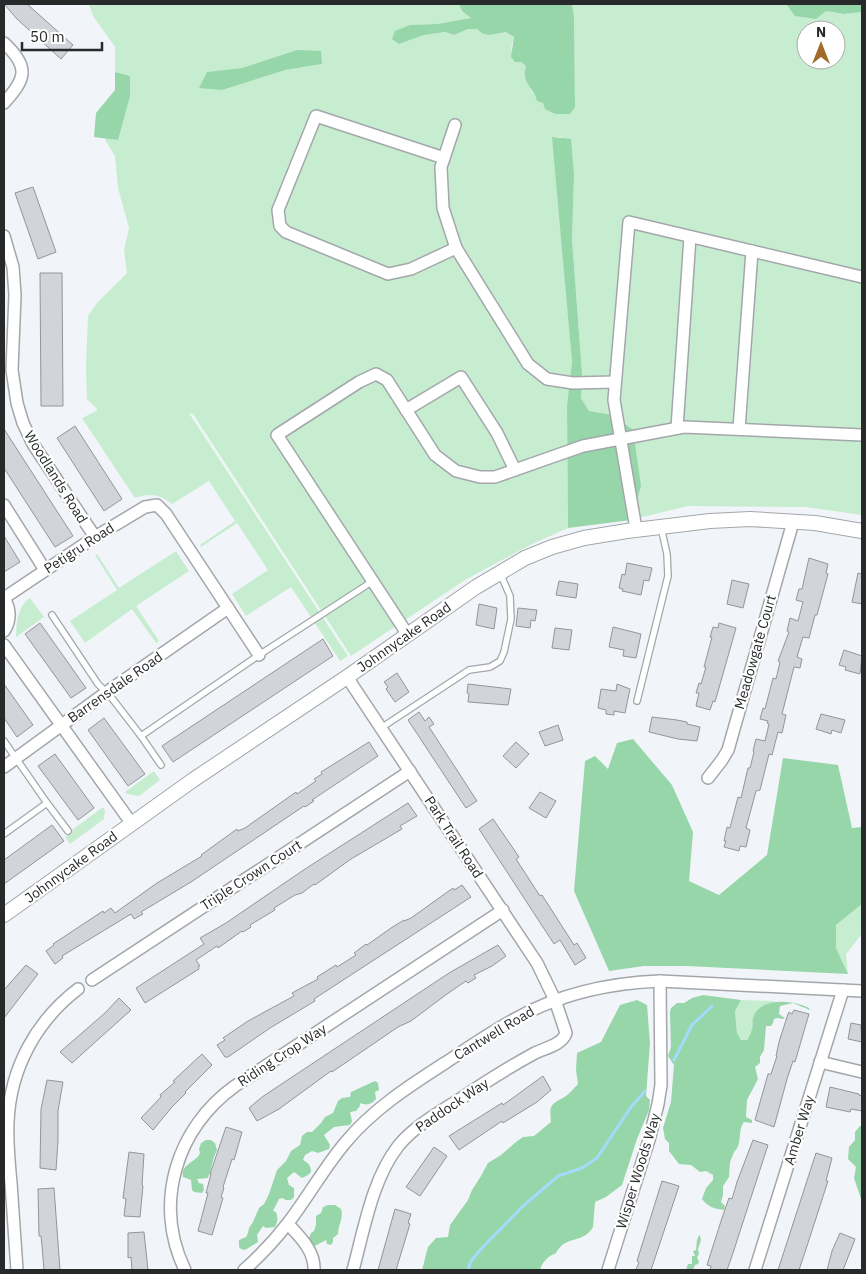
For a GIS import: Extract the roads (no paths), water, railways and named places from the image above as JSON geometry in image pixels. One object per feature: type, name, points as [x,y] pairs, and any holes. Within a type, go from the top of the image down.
[{"type":"street","points":[[4,43],[17,55],[22,67],[22,78],[17,89],[4,103]]},
{"type":"street","points":[[444,158],[316,116],[278,210],[280,226],[286,232],[388,274],[411,269],[456,248]]},
{"type":"street","points":[[455,125],[441,167],[442,208],[456,248],[528,364],[547,379],[574,383],[615,382]]},
{"type":"street","points":[[636,529],[614,400],[629,222],[862,277]]},
{"type":"street","name":"Woodlands Road","points":[[4,236],[13,267],[15,295],[8,327],[13,386],[23,423],[33,444],[95,537]]},
{"type":"street","points":[[677,428],[690,237]]},
{"type":"street","points":[[739,428],[752,251]]},
{"type":"street","points":[[408,635],[277,436],[359,382],[376,374],[387,380],[435,455],[456,471],[480,478],[495,477],[583,446],[684,427],[862,435]]},
{"type":"street","points":[[406,410],[461,376],[497,433],[515,470]]},
{"type":"street","points":[[4,505],[45,570]]},
{"type":"street","name":"Petigru Road","points":[[4,598],[95,537],[145,507],[157,505],[166,514],[228,608]]},
{"type":"street","name":"Johnnycake Road","points":[[4,915],[201,775],[348,677],[499,572],[525,558],[552,547],[584,538],[636,529],[710,521],[750,520],[815,523],[862,531]]},
{"type":"street","name":"Meadowgate Court","points":[[708,778],[728,750],[793,522]]},
{"type":"street","points":[[4,598],[10,614],[4,631]]},
{"type":"street","points":[[228,608],[259,655]]},
{"type":"street","name":"Barrensdale Road","points":[[4,767],[107,692],[228,608]]},
{"type":"street","points":[[4,645],[132,824]]},
{"type":"street","name":"Park Trail Road","points":[[348,677],[537,963],[555,1000]]},
{"type":"street","name":"Triple Crown Court","points":[[92,980],[410,771]]},
{"type":"street","name":"Riding Crop Way","points":[[185,1270],[175,1245],[171,1223],[174,1177],[190,1132],[204,1112],[219,1097],[234,1086],[502,910]]},
{"type":"street","name":"Cantwell Road","points":[[244,1270],[288,1224],[345,1143],[382,1106],[415,1082],[498,1029],[522,1015],[555,1000],[605,986],[630,982],[660,981],[862,991]]},
{"type":"street","name":"Wisper Woods Way","points":[[608,1270],[651,1134],[658,1104],[660,1085],[660,981]]},
{"type":"street","points":[[17,1270],[8,1146],[10,1100],[15,1077],[24,1054],[35,1034],[62,1002],[78,989]]},
{"type":"street","name":"Amber Way","points":[[755,1270],[843,990]]},
{"type":"street","name":"Paddock Way","points":[[353,1270],[377,1185],[390,1157],[400,1144],[428,1120],[508,1068],[565,1037],[565,1028],[555,1000]]},
{"type":"street","points":[[820,1062],[862,1072]]},
{"type":"street","points":[[288,1224],[305,1242],[311,1254],[314,1270]]},
{"type":"lane","points":[[637,701],[668,576],[667,554],[661,526]]},
{"type":"lane","points":[[381,728],[469,670],[490,667],[500,662],[511,619],[510,596],[499,572]]},
{"type":"lane","points":[[141,736],[259,655],[373,581]]},
{"type":"lane","points":[[52,615],[98,684],[107,692],[161,765]]},
{"type":"lane","points":[[4,741],[68,831]]},
{"type":"lane","points":[[4,834],[47,803]]},
{"type":"waterway","points":[[674,1060],[692,1025],[712,1006]]},
{"type":"waterway","points":[[468,1270],[471,1261],[481,1249],[522,1207],[558,1176],[582,1168],[597,1158],[631,1107],[645,1091]]}]
